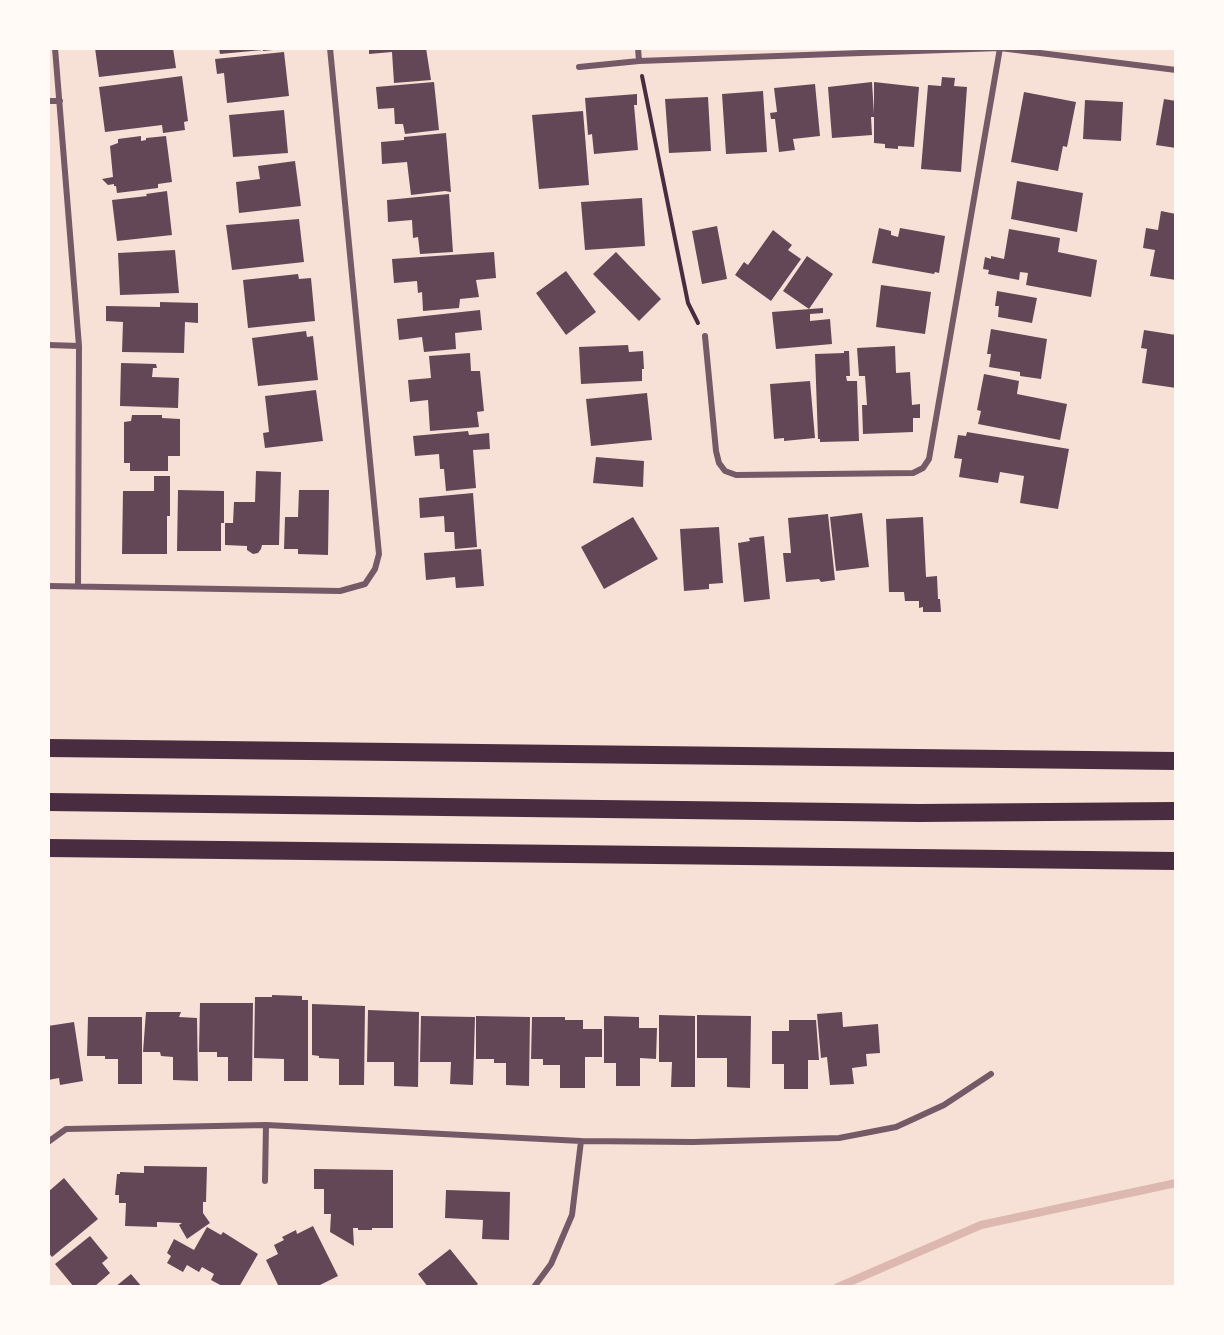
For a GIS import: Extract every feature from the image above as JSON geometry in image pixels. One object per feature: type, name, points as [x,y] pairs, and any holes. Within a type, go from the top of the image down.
[{"type":"highway","points":[[48,748],[1176,761]]},
{"type":"highway","points":[[48,802],[919,813],[1176,811]]},
{"type":"highway","points":[[48,848],[1176,861]]},
{"type":"street","points":[[55,48],[79,346],[78,586]]},
{"type":"street","points":[[48,586],[340,591],[365,584],[375,569],[379,554],[330,48]]},
{"type":"street","points":[[638,48],[639,61]]},
{"type":"street","points":[[705,336],[716,451],[719,464],[724,471],[736,475],[914,473],[923,468],[929,459],[1000,48]]},
{"type":"street","points":[[579,67],[639,61],[1000,48],[1176,70]]},
{"type":"street","points":[[48,101],[60,101]]},
{"type":"street","points":[[48,345],[79,346]]},
{"type":"street","points":[[48,1142],[66,1129],[266,1125],[581,1141],[693,1142],[839,1138],[896,1126],[944,1105],[992,1074]]},
{"type":"street","points":[[265,1181],[266,1125]]},
{"type":"street","points":[[534,1287],[551,1264],[573,1215],[581,1141]]},
{"type":"path","points":[[639,61],[688,303],[705,336]]},
{"type":"building","points":[[95,48],[173,48],[176,68],[99,77]]},
{"type":"building","points":[[219,48],[273,48],[273,50],[220,54]]},
{"type":"building","points":[[369,48],[426,48],[431,80],[394,83],[392,52],[369,54]]},
{"type":"building","points":[[284,52],[289,96],[227,103],[224,73],[217,74],[215,59]]},
{"type":"building","points":[[182,76],[188,121],[184,122],[185,130],[163,133],[162,125],[105,132],[99,87]]},
{"type":"building","points":[[942,77],[955,78],[954,86],[967,87],[961,172],[921,169],[928,85],[941,86]]},
{"type":"building","points":[[434,82],[439,130],[405,134],[403,124],[395,124],[394,108],[378,109],[376,87]]},
{"type":"building","points":[[872,82],[874,114],[874,82],[919,87],[914,147],[885,148],[885,144],[874,143],[874,117],[871,117],[872,135],[832,138],[828,87]]},
{"type":"building","points":[[815,84],[820,136],[793,139],[795,150],[779,152],[775,119],[771,119],[770,113],[777,112],[774,88]]},
{"type":"building","points":[[763,91],[767,152],[726,154],[722,94]]},
{"type":"building","points":[[1024,92],[1076,102],[1067,147],[1063,146],[1058,171],[1011,162]]},
{"type":"building","points":[[637,94],[637,105],[634,105],[638,150],[594,154],[592,134],[588,135],[585,98]]},
{"type":"building","points":[[708,97],[711,151],[669,153],[665,99]]},
{"type":"building","points":[[1164,99],[1176,101],[1176,148],[1156,145]]},
{"type":"building","points":[[1085,100],[1123,102],[1121,141],[1083,139]]},
{"type":"building","points":[[284,110],[288,153],[233,157],[229,115]]},
{"type":"building","points":[[583,111],[589,185],[539,189],[532,115]]},
{"type":"building","points":[[446,133],[451,192],[411,195],[407,162],[382,164],[381,142]]},
{"type":"building","points":[[141,136],[141,141],[146,138],[166,136],[172,182],[158,184],[158,188],[117,193],[114,184],[108,185],[102,179],[113,177],[110,146],[118,143],[118,139]]},
{"type":"building","points":[[295,161],[301,206],[239,213],[236,182],[260,179],[258,166]]},
{"type":"building","points":[[1017,181],[1083,193],[1077,232],[1011,219]]},
{"type":"building","points":[[167,191],[172,235],[117,241],[112,200]]},
{"type":"building","points":[[449,194],[453,252],[420,254],[418,237],[413,238],[412,220],[388,222],[387,200]]},
{"type":"building","points":[[642,198],[645,246],[585,250],[581,202]]},
{"type":"building","points":[[1161,211],[1176,214],[1176,280],[1150,276],[1155,250],[1143,248],[1146,228],[1158,230]]},
{"type":"building","points":[[299,219],[304,262],[232,270],[226,225]]},
{"type":"building","points":[[717,226],[727,279],[702,284],[692,231]]},
{"type":"building","points":[[879,228],[891,231],[891,235],[898,237],[900,228],[945,236],[939,273],[872,263]]},
{"type":"building","points":[[1009,229],[1060,238],[1058,252],[1097,260],[1091,297],[1026,285],[1028,273],[1020,272],[1019,280],[988,274],[989,270],[983,269],[985,257],[1004,259]]},
{"type":"building","points":[[773,230],[792,245],[788,250],[801,259],[771,301],[735,275],[744,262],[748,265]]},
{"type":"building","points":[[175,250],[179,293],[120,295],[118,253]]},
{"type":"building","points":[[494,252],[496,278],[476,280],[479,297],[460,299],[459,308],[423,311],[422,292],[418,293],[417,281],[394,283],[392,259]]},
{"type":"building","points":[[616,252],[661,299],[639,321],[593,274]]},
{"type":"building","points":[[807,256],[833,274],[809,309],[783,291]]},
{"type":"building","points":[[566,271],[596,312],[566,335],[536,293]]},
{"type":"building","points":[[298,274],[299,279],[311,278],[315,321],[248,328],[243,280]]},
{"type":"building","points":[[881,285],[931,292],[925,334],[876,327]]},
{"type":"building","points":[[997,291],[1037,298],[1032,323],[998,317],[999,306],[995,306]]},
{"type":"building","points":[[160,302],[198,303],[198,323],[185,322],[184,353],[122,352],[123,322],[106,321],[106,306],[160,307]]},
{"type":"building","points":[[823,308],[823,313],[810,314],[810,321],[830,319],[832,344],[776,349],[772,312]]},
{"type":"building","points":[[480,310],[482,330],[455,333],[456,349],[424,352],[422,337],[399,340],[397,319]]},
{"type":"building","points":[[991,329],[1047,339],[1041,379],[1020,376],[1020,372],[989,367],[991,354],[987,354]]},
{"type":"building","points":[[1144,330],[1176,335],[1176,388],[1142,383],[1147,349],[1141,348]]},
{"type":"building","points":[[306,331],[307,337],[313,336],[318,380],[258,386],[252,338]]},
{"type":"building","points":[[628,345],[629,352],[643,351],[642,381],[581,384],[579,347]]},
{"type":"building","points":[[895,346],[896,373],[910,372],[912,405],[920,404],[920,418],[913,418],[913,432],[863,434],[862,405],[867,405],[865,376],[859,376],[857,348]]},
{"type":"building","points":[[844,351],[849,351],[850,376],[846,376],[847,381],[857,381],[859,441],[820,442],[818,439],[815,354],[844,353]]},
{"type":"building","points":[[470,353],[471,371],[480,371],[484,411],[477,412],[479,427],[430,431],[428,400],[410,402],[408,380],[431,378],[429,356]]},
{"type":"building","points":[[121,363],[156,364],[157,368],[153,368],[152,377],[179,378],[178,408],[120,406]]},
{"type":"building","points":[[984,374],[1019,381],[1017,394],[1067,404],[1060,440],[978,424],[981,411],[977,410]]},
{"type":"building","points":[[810,381],[815,438],[784,441],[784,438],[774,439],[770,384]]},
{"type":"building","points":[[316,390],[323,441],[265,448],[263,433],[269,432],[265,396]]},
{"type":"building","points":[[647,393],[652,440],[591,446],[586,399]]},
{"type":"building","points":[[132,415],[162,415],[162,418],[180,419],[180,456],[168,456],[168,471],[130,471],[130,463],[124,463],[124,422],[131,421]]},
{"type":"building","points":[[468,431],[469,435],[489,433],[490,449],[473,450],[476,488],[446,491],[444,469],[440,469],[439,454],[415,456],[413,436]]},
{"type":"building","points":[[967,432],[1069,449],[1058,509],[1020,503],[1024,476],[1000,472],[998,483],[959,477],[962,459],[954,458],[958,435],[966,436]]},
{"type":"building","points":[[596,457],[644,461],[643,487],[593,483]]},
{"type":"building","points":[[256,471],[281,472],[279,545],[262,545],[258,553],[253,554],[247,550],[247,546],[225,545],[225,523],[233,523],[234,502],[255,502]]},
{"type":"building","points":[[154,476],[170,476],[167,554],[122,554],[123,491],[154,491]]},
{"type":"building","points":[[178,490],[224,491],[221,551],[177,551]]},
{"type":"building","points":[[299,490],[329,490],[328,555],[298,554],[298,549],[284,549],[285,517],[298,517]]},
{"type":"building","points":[[473,493],[477,547],[455,549],[454,532],[445,532],[444,516],[420,518],[419,498]]},
{"type":"building","points":[[862,513],[869,567],[836,571],[830,517]]},
{"type":"building","points":[[828,514],[835,580],[786,582],[783,553],[791,553],[788,518]]},
{"type":"building","points":[[633,517],[658,559],[604,589],[581,547]]},
{"type":"building","points":[[923,517],[926,577],[937,576],[941,612],[923,612],[923,607],[919,608],[919,601],[905,601],[904,592],[889,592],[886,519]]},
{"type":"building","points":[[719,527],[723,583],[709,584],[709,589],[684,591],[680,529]]},
{"type":"building","points":[[764,536],[770,599],[744,602],[738,543],[750,541],[749,538]]},
{"type":"building","points":[[481,549],[484,586],[456,588],[455,577],[426,580],[424,553]]},
{"type":"building","points":[[272,995],[302,996],[302,1000],[308,1000],[308,1081],[284,1081],[284,1059],[254,1058],[255,997],[272,997]]},
{"type":"building","points":[[200,1003],[253,1003],[252,1081],[228,1081],[228,1057],[217,1057],[217,1052],[199,1052]]},
{"type":"building","points":[[312,1004],[365,1006],[364,1085],[339,1085],[339,1059],[319,1058],[319,1056],[312,1055]]},
{"type":"building","points":[[368,1010],[419,1012],[418,1087],[394,1086],[394,1062],[367,1062]]},
{"type":"building","points":[[146,1012],[181,1012],[179,1017],[197,1018],[198,1081],[173,1080],[173,1057],[161,1056],[160,1052],[143,1052]]},
{"type":"building","points":[[842,1012],[843,1027],[878,1024],[880,1053],[866,1054],[867,1066],[852,1068],[854,1084],[830,1085],[827,1057],[821,1058],[817,1014]]},
{"type":"building","points":[[659,1015],[695,1016],[695,1087],[671,1087],[672,1062],[659,1062]]},
{"type":"building","points":[[697,1015],[751,1016],[750,1088],[727,1087],[727,1058],[697,1058]]},
{"type":"building","points":[[421,1016],[475,1017],[473,1085],[450,1084],[451,1062],[420,1062]]},
{"type":"building","points":[[476,1016],[530,1017],[529,1086],[506,1085],[506,1063],[494,1063],[494,1059],[476,1059]]},
{"type":"building","points":[[604,1016],[639,1017],[639,1028],[657,1028],[656,1059],[640,1058],[640,1086],[616,1086],[616,1063],[604,1063]]},
{"type":"building","points":[[88,1017],[142,1017],[142,1084],[118,1084],[118,1059],[87,1056]]},
{"type":"building","points":[[532,1017],[565,1017],[565,1020],[583,1020],[583,1029],[602,1029],[602,1057],[585,1057],[585,1088],[560,1088],[560,1065],[543,1065],[543,1059],[531,1059]]},
{"type":"building","points":[[789,1020],[816,1020],[819,1060],[808,1060],[808,1089],[784,1089],[784,1064],[772,1064],[772,1031],[789,1031]]},
{"type":"building","points":[[74,1022],[83,1081],[60,1085],[59,1078],[48,1080],[48,1026]]},
{"type":"building","points":[[144,1166],[207,1167],[206,1202],[203,1202],[203,1213],[210,1223],[187,1239],[179,1225],[182,1223],[157,1222],[157,1227],[125,1226],[126,1203],[119,1203],[119,1195],[115,1195],[117,1174],[120,1172],[144,1173]]},
{"type":"building","points":[[314,1169],[393,1170],[393,1228],[358,1230],[358,1228],[353,1228],[354,1246],[330,1232],[331,1214],[324,1214],[324,1189],[314,1189]]},
{"type":"building","points":[[64,1178],[98,1219],[52,1257],[48,1252],[48,1192]]},
{"type":"building","points":[[446,1190],[510,1192],[509,1240],[482,1239],[483,1220],[445,1218]]},
{"type":"building","points":[[313,1226],[338,1276],[316,1287],[279,1287],[266,1260],[278,1254],[274,1245],[284,1240],[282,1237],[296,1230],[297,1234]]},
{"type":"building","points":[[207,1227],[221,1235],[223,1232],[258,1254],[239,1287],[224,1287],[211,1280],[214,1274],[202,1267],[199,1272],[187,1265],[183,1272],[167,1263],[171,1256],[167,1253],[174,1239],[194,1250]]},
{"type":"building","points":[[90,1236],[108,1258],[102,1263],[110,1273],[94,1287],[74,1287],[55,1264]]},
{"type":"building","points":[[450,1249],[478,1284],[474,1287],[428,1287],[418,1274]]},
{"type":"building","points":[[131,1274],[142,1287],[115,1287]]},
{"type":"waterway","points":[[838,1287],[981,1225],[1176,1183]]}]
